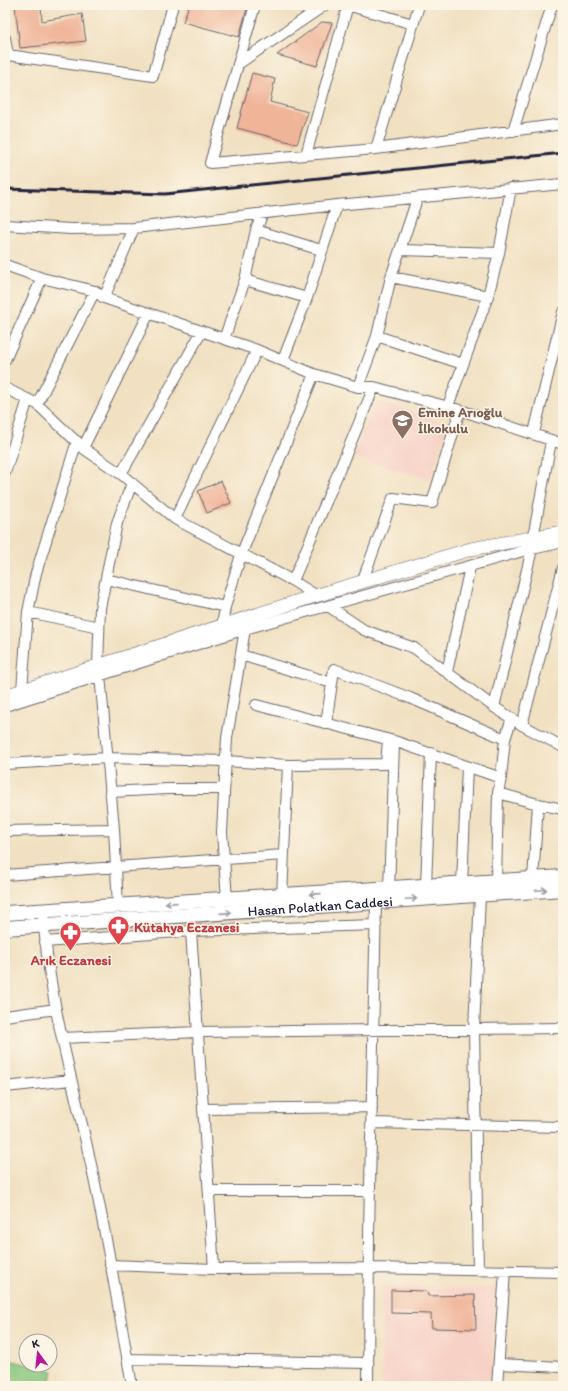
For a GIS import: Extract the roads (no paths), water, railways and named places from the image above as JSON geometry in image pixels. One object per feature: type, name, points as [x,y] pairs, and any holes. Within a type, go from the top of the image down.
[{"type":"main road","name":"Hasan Polatkan Caddesi","points":[[5,928],[43,919],[118,907],[389,890],[563,877]]},
{"type":"main road","name":"Hasan Polatkan Caddesi","points":[[5,913],[43,919],[314,908],[376,901],[563,889]]},
{"type":"street","points":[[5,38],[8,55],[153,76],[173,5]]},
{"type":"street","points":[[256,5],[210,162],[376,149],[563,124]]},
{"type":"street","points":[[238,64],[325,5]]},
{"type":"street","points":[[306,154],[348,5],[413,24]]},
{"type":"street","points":[[376,149],[419,5]]},
{"type":"street","points":[[513,130],[552,5]]},
{"type":"street","points":[[5,225],[71,229],[134,228],[337,205],[417,199],[511,188],[563,184]]},
{"type":"street","points":[[448,406],[488,296],[499,253],[511,188]]},
{"type":"street","points":[[358,387],[377,336],[391,277],[417,199]]},
{"type":"street","points":[[283,360],[307,298],[321,250],[337,205]]},
{"type":"street","points":[[224,339],[245,280],[256,230],[262,213]]},
{"type":"street","points":[[104,298],[134,228]]},
{"type":"street","points":[[256,230],[321,250]]},
{"type":"street","points":[[400,250],[499,253]]},
{"type":"street","points":[[5,265],[42,278],[95,292],[104,298],[257,350],[314,374],[358,387],[374,387],[448,406],[534,433],[550,441],[563,444]]},
{"type":"street","points":[[391,277],[488,296]]},
{"type":"street","points":[[5,360],[42,278]]},
{"type":"street","points":[[245,280],[307,298]]},
{"type":"street","points":[[5,473],[32,401],[95,292]]},
{"type":"street","points":[[534,433],[563,312]]},
{"type":"street","points":[[22,690],[28,612],[36,573],[80,444],[149,313]]},
{"type":"street","points":[[121,474],[202,332]]},
{"type":"street","points":[[377,336],[463,364]]},
{"type":"street","points":[[176,519],[257,350]]},
{"type":"street","points":[[222,626],[225,607],[241,555],[314,374]]},
{"type":"street","points":[[293,581],[374,387]]},
{"type":"street","points":[[5,389],[32,401],[80,444],[121,474],[176,519],[241,555],[293,581],[317,596]]},
{"type":"street","points":[[362,582],[393,498],[432,503],[460,410]]},
{"type":"street","points":[[494,707],[532,544],[550,441]]},
{"type":"street","points":[[118,907],[114,828],[99,671],[99,627],[100,608],[117,523],[132,483]]},
{"type":"street","points":[[5,696],[22,690],[99,671],[470,567],[563,532]]},
{"type":"street","points":[[5,706],[222,626],[472,549],[563,542]]},
{"type":"street","points":[[447,672],[470,567]]},
{"type":"street","points":[[522,725],[563,568]]},
{"type":"street","points":[[106,579],[225,607]]},
{"type":"street","points":[[328,606],[364,630],[414,648],[494,707],[522,725],[563,747]]},
{"type":"street","points":[[28,612],[99,627]]},
{"type":"street","points":[[227,899],[222,832],[227,738],[245,629]]},
{"type":"street","points":[[241,655],[332,683]]},
{"type":"street","points":[[326,724],[334,670],[410,698],[505,739]]},
{"type":"street","points":[[256,705],[391,740],[501,778]]},
{"type":"street","points":[[496,882],[498,793],[505,739],[512,718]]},
{"type":"street","points":[[5,764],[108,758],[226,761],[288,765],[386,764],[391,740]]},
{"type":"street","points":[[389,890],[391,740]]},
{"type":"street","points":[[426,887],[431,753]]},
{"type":"street","points":[[282,896],[288,765]]},
{"type":"street","points":[[462,884],[467,767]]},
{"type":"street","points":[[110,792],[168,789],[224,789]]},
{"type":"street","points":[[498,793],[563,809]]},
{"type":"street","points":[[533,879],[538,804]]},
{"type":"street","points":[[5,831],[114,828]]},
{"type":"street","points":[[5,875],[283,855]]},
{"type":"street","points":[[478,1270],[477,1127],[474,1029],[480,895]]},
{"type":"street","points":[[368,1386],[368,1268],[376,901]]},
{"type":"street","points":[[43,919],[45,942],[56,1009],[93,1174],[132,1386]]},
{"type":"street","points":[[45,942],[191,931],[376,925]]},
{"type":"street","points":[[191,931],[214,1269]]},
{"type":"street","points":[[5,1016],[56,1009]]},
{"type":"street","points":[[62,1038],[198,1032],[563,1028]]},
{"type":"street","points":[[5,1087],[71,1080]]},
{"type":"street","points":[[203,1109],[372,1107]]},
{"type":"street","points":[[371,1123],[477,1127],[563,1128]]},
{"type":"street","points":[[209,1192],[370,1191]]},
{"type":"street","points":[[110,1265],[214,1269],[368,1268],[563,1272]]},
{"type":"street","points":[[497,1386],[505,1271]]},
{"type":"street","points":[[127,1358],[368,1363]]},
{"type":"street","points":[[499,1364],[563,1367]]},
{"type":"railway","points":[[5,189],[165,194],[563,153]]},
{"type":"place","name":"Emine Arıoğlu İlkokulu","points":[[402,440]]},
{"type":"place","name":"Kütahya Eczanesi","points":[[118,946]]},
{"type":"place","name":"Arık Eczanesi","points":[[71,952]]}]
